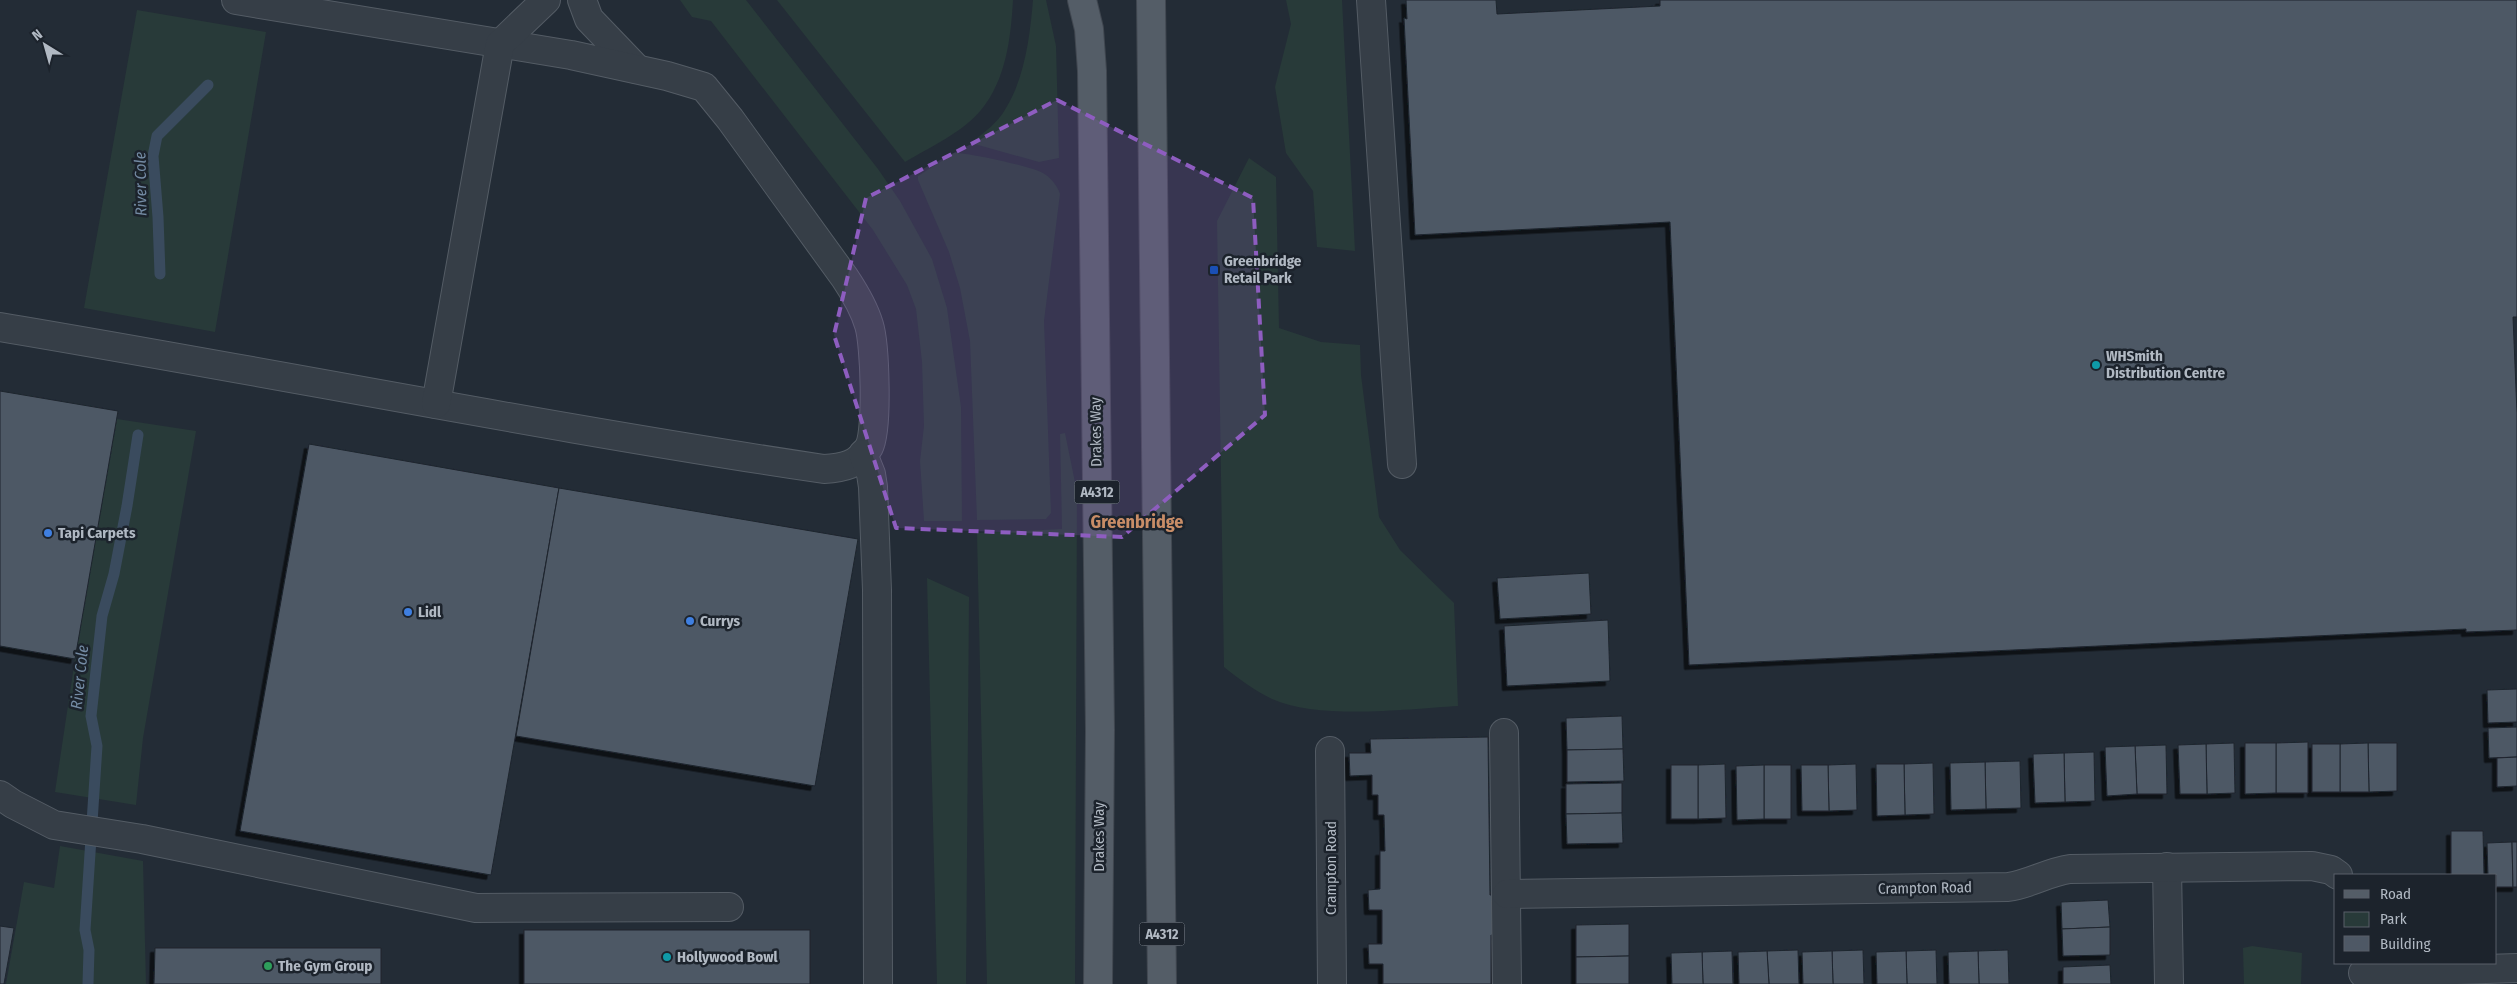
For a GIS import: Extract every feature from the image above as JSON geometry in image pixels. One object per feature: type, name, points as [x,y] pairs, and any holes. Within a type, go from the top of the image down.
[{"type":"main road","name":"Drakes Way","points":[[1082,0],[1088,29],[1092,70],[1100,730],[1098,984]]},
{"type":"main road","name":"A4312","points":[[1151,0],[1162,984]]},
{"type":"street","points":[[0,327],[436,404],[824,469],[847,467],[863,454],[873,435],[870,327],[855,293],[704,87],[687,81],[571,55],[500,44],[317,7],[239,0]]},
{"type":"street","points":[[436,404],[500,44],[546,0]]},
{"type":"street","points":[[582,0],[588,19],[637,69]]},
{"type":"street","points":[[1371,0],[1402,464]]},
{"type":"street","points":[[863,454],[871,474],[873,487],[877,590],[878,984]]},
{"type":"street","points":[[1504,733],[1507,984]]},
{"type":"street","name":"Crampton Road","points":[[1330,751],[1332,984]]},
{"type":"street","points":[[0,795],[13,804],[54,824],[142,839],[476,908],[729,907]]},
{"type":"street","name":"Crampton Road","points":[[1507,894],[2008,887],[2024,885],[2054,871],[2167,867],[2312,866],[2331,870],[2337,874]]},
{"type":"street","points":[[2167,867],[2169,984]]},
{"type":"street","points":[[2363,973],[2517,968]]},
{"type":"highlighted area","points":[[1057,100],[1253,198],[1265,415],[1122,537],[896,528],[834,335],[866,198]]},
{"type":"green space","points":[[680,0],[746,0],[878,169],[900,201],[932,259],[947,308],[961,407],[962,521],[924,521],[920,461],[924,426],[922,362],[916,309],[907,285],[873,230],[711,21],[692,17]]},
{"type":"green space","points":[[777,0],[1013,0],[1009,43],[1002,72],[981,110],[965,126],[905,162]]},
{"type":"green space","points":[[1033,0],[1046,0],[1056,46],[1059,158],[1039,162],[971,143],[999,118],[1018,83],[1026,56]]},
{"type":"green space","points":[[1286,0],[1342,0],[1355,251],[1317,247],[1313,191],[1286,153],[1275,87],[1291,24]]},
{"type":"green space","points":[[137,10],[266,32],[215,332],[84,308]]},
{"type":"green space","points":[[954,153],[985,157],[1037,170],[1051,179],[1060,194],[1044,321],[1051,513],[1046,519],[977,520],[970,341],[960,288],[949,252],[918,180],[918,176]]},
{"type":"green space","points":[[1249,158],[1276,177],[1279,328],[1321,342],[1360,345],[1361,375],[1379,517],[1400,550],[1454,603],[1458,706],[1364,712],[1313,709],[1272,699],[1224,667],[1217,221]]},
{"type":"green space","points":[[117,419],[196,431],[143,738],[136,805],[55,792],[75,659]]},
{"type":"green space","points":[[1065,433],[1077,492],[1075,984],[987,984],[977,533],[1062,529],[1060,434]]},
{"type":"green space","points":[[927,578],[969,597],[966,984],[937,984]]},
{"type":"green space","points":[[60,846],[143,861],[146,984],[6,984],[24,882],[54,888]]},
{"type":"green space","points":[[2252,946],[2302,953],[2301,984],[2244,984],[2243,948]]},
{"type":"building","name":"WHSmith Distribution Centre","points":[[1406,0],[1496,0],[1497,14],[1660,6],[1660,0],[2517,0],[2517,317],[2513,317],[2517,413],[2517,630],[2466,632],[2466,629],[1689,665],[1670,222],[1415,235],[1404,18],[1407,19]]},
{"type":"building","name":"Tapi Carpets","points":[[0,391],[118,411],[75,659],[0,646]]},
{"type":"building","name":"Lidl","points":[[309,444],[559,488],[491,875],[240,831]]},
{"type":"building","name":"Currys","points":[[559,488],[858,539],[815,786],[516,736]]},
{"type":"building","points":[[1589,573],[1591,614],[1500,619],[1497,578]]},
{"type":"building","points":[[1608,620],[1610,681],[1507,686],[1504,626]]},
{"type":"building","points":[[2517,689],[2517,722],[2488,723],[2487,690]]},
{"type":"building","points":[[1622,716],[1623,749],[1567,750],[1566,718]]},
{"type":"building","points":[[2517,727],[2517,757],[2489,758],[2488,728]]},
{"type":"building","points":[[1488,737],[1490,895],[1498,895],[1499,935],[1491,935],[1491,984],[1383,984],[1383,964],[1369,964],[1368,944],[1382,944],[1382,910],[1369,910],[1368,890],[1380,889],[1380,851],[1385,851],[1384,815],[1378,815],[1378,795],[1372,795],[1372,775],[1350,776],[1349,753],[1371,753],[1370,739]]},
{"type":"building","points":[[2308,742],[2308,793],[2276,793],[2276,743]]},
{"type":"building","points":[[2234,743],[2235,793],[2207,794],[2206,744]]},
{"type":"building","points":[[2245,743],[2276,743],[2276,793],[2245,794]]},
{"type":"building","points":[[2368,743],[2397,743],[2397,791],[2369,792]]},
{"type":"building","points":[[2368,743],[2369,792],[2340,792],[2340,744]]},
{"type":"building","points":[[2206,744],[2207,794],[2180,794],[2178,745]]},
{"type":"building","points":[[2312,744],[2340,744],[2340,792],[2312,792]]},
{"type":"building","points":[[2166,745],[2167,794],[2137,794],[2135,746]]},
{"type":"building","points":[[2135,746],[2137,794],[2107,796],[2105,747]]},
{"type":"building","points":[[1623,749],[1624,781],[1567,782],[1567,750]]},
{"type":"building","points":[[2094,752],[2095,801],[2065,802],[2064,753]]},
{"type":"building","points":[[2064,753],[2065,802],[2035,803],[2033,754]]},
{"type":"building","points":[[2517,757],[2517,786],[2497,787],[2497,758]]},
{"type":"building","points":[[2020,761],[2021,808],[1986,809],[1985,762]]},
{"type":"building","points":[[1985,762],[1986,809],[1951,810],[1950,763]]},
{"type":"building","points":[[1933,763],[1934,814],[1905,815],[1904,764]]},
{"type":"building","points":[[1725,764],[1726,818],[1698,819],[1698,765]]},
{"type":"building","points":[[1856,764],[1857,810],[1829,811],[1828,765]]},
{"type":"building","points":[[1876,764],[1904,764],[1905,815],[1877,816]]},
{"type":"building","points":[[1671,765],[1698,765],[1698,819],[1671,819]]},
{"type":"building","points":[[1764,765],[1791,765],[1791,819],[1764,819]]},
{"type":"building","points":[[1764,765],[1764,819],[1737,820],[1736,766]]},
{"type":"building","points":[[1801,765],[1828,765],[1829,811],[1802,811]]},
{"type":"building","points":[[1622,783],[1622,813],[1566,814],[1566,784]]},
{"type":"building","points":[[1622,813],[1623,843],[1567,844],[1566,814]]},
{"type":"building","points":[[2451,831],[2483,831],[2484,874],[2451,874]]},
{"type":"building","points":[[2512,842],[2513,887],[2497,887],[2497,874],[2488,874],[2487,843]]},
{"type":"building","points":[[2512,842],[2517,842],[2517,887],[2513,887]]},
{"type":"building","points":[[2108,900],[2110,927],[2062,929],[2061,902]]},
{"type":"building","points":[[1629,924],[1629,956],[1576,957],[1576,925]]},
{"type":"building","points":[[0,926],[14,928],[4,984],[0,984]]},
{"type":"building","points":[[2110,927],[2110,955],[2063,956],[2062,929]]},
{"type":"building","name":"Hollywood Bowl","points":[[524,930],[810,930],[810,984],[524,984]]},
{"type":"building","name":"The Gym Group","points":[[155,948],[381,948],[381,984],[154,984]]},
{"type":"building","points":[[1798,950],[1799,984],[1769,984],[1767,951]]},
{"type":"building","points":[[1863,950],[1864,984],[1833,984],[1832,951]]},
{"type":"building","points":[[1936,950],[1937,984],[1907,984],[1906,951]]},
{"type":"building","points":[[2008,950],[2009,984],[1979,984],[1978,951]]},
{"type":"building","points":[[1732,951],[1733,984],[1703,984],[1702,952]]},
{"type":"building","points":[[1767,951],[1769,984],[1739,984],[1738,952]]},
{"type":"building","points":[[1832,951],[1833,984],[1803,984],[1802,952]]},
{"type":"building","points":[[1906,951],[1907,984],[1877,984],[1876,952]]},
{"type":"building","points":[[1978,951],[1979,984],[1949,984],[1948,952]]},
{"type":"building","points":[[1702,952],[1703,984],[1672,984],[1671,953]]},
{"type":"building","points":[[1629,956],[1629,984],[1576,984],[1576,957]]},
{"type":"building","points":[[2110,965],[2111,984],[2063,984],[2063,967]]},
{"type":"waterway","name":"River Cole","points":[[160,274],[153,156],[157,136],[208,85]]},
{"type":"waterway","name":"River Cole","points":[[88,984],[89,950],[85,930],[97,746],[91,716],[102,616],[114,574],[138,435]]},
{"type":"place","name":"Greenbridge Retail Park","points":[[1214,270]]},
{"type":"place","name":"WHSmith Distribution Centre","points":[[2096,365]]},
{"type":"place","name":"Tapi Carpets","points":[[48,533]]},
{"type":"place","name":"Lidl","points":[[408,612]]},
{"type":"place","name":"Currys","points":[[690,621]]},
{"type":"place","name":"Hollywood Bowl","points":[[667,957]]},
{"type":"place","name":"The Gym Group","points":[[268,966]]},
{"type":"district","name":"Greenbridge","points":[[1137,522]]}]
